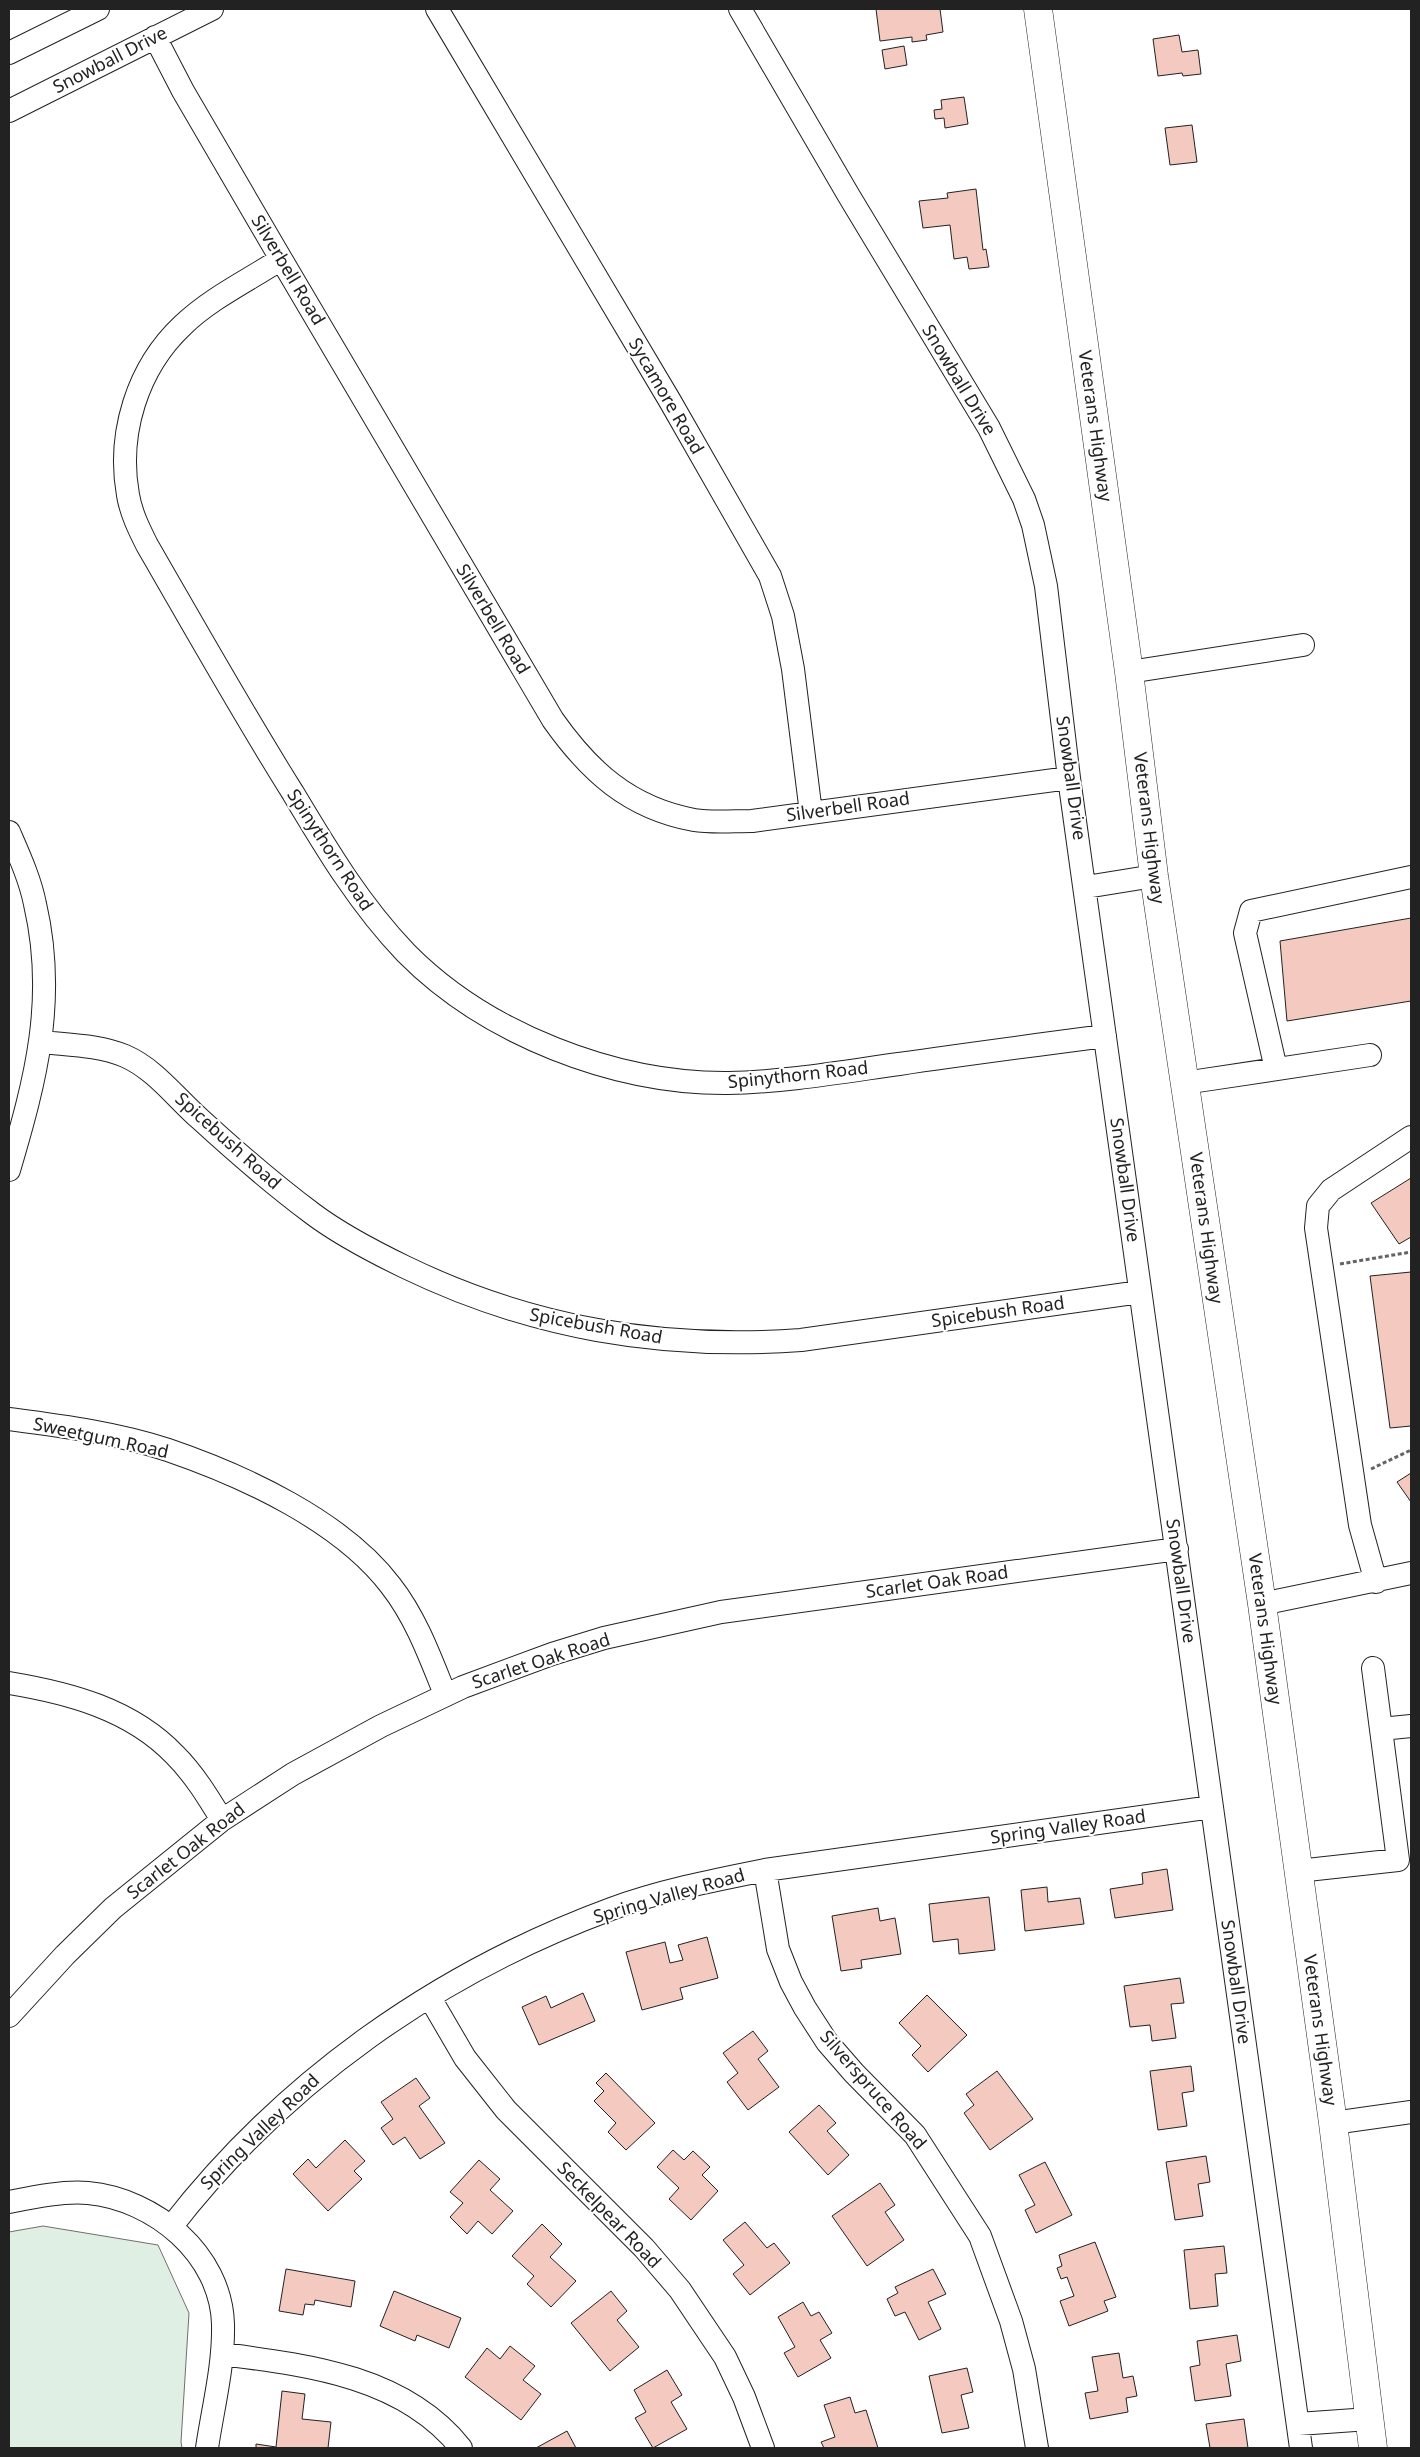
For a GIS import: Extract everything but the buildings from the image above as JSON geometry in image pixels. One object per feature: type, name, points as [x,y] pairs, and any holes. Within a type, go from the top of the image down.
[{"type":"main road","name":"Veterans Highway","points":[[1038,9],[1129,672],[1154,876],[1262,1604],[1333,2123],[1374,2448]]},
{"type":"street","points":[[9,53],[98,9]]},
{"type":"street","name":"Snowball Drive","points":[[9,111],[212,9]]},
{"type":"street","name":"Sycamore Road","points":[[437,9],[670,401],[770,576],[783,616],[793,669],[812,813]]},
{"type":"street","name":"Snowball Drive","points":[[740,9],[989,428],[1024,499],[1033,525],[1046,586],[1069,778],[1086,887],[1140,1292],[1302,2448]]},
{"type":"street","name":"Silverbell Road","points":[[154,37],[183,91],[281,260],[553,720],[576,752],[610,784],[653,808],[693,820],[752,821],[1069,778]]},
{"type":"street","name":"Spinythorn Road","points":[[281,260],[184,324],[166,343],[143,378],[136,396],[125,442],[124,465],[128,497],[134,517],[147,545],[281,775],[345,880],[376,919],[433,978],[472,1006],[502,1024],[566,1053],[590,1061],[671,1079],[728,1083],[794,1079],[1105,1036]]},
{"type":"street","points":[[1129,672],[1303,645]]},
{"type":"street","points":[[9,832],[23,864],[35,903],[45,975],[42,1042],[27,1108],[9,1170]]},
{"type":"street","points":[[1086,887],[1154,876]]},
{"type":"street","points":[[1276,1069],[1245,933],[1251,911],[1411,876]]},
{"type":"street","name":"Spicebush Road","points":[[42,1042],[97,1048],[125,1056],[160,1080],[198,1118],[316,1216],[380,1254],[437,1282],[511,1310],[561,1324],[664,1340],[725,1343],[769,1342],[801,1340],[1140,1292]]},
{"type":"street","points":[[1184,1083],[1370,1055]]},
{"type":"street","points":[[1376,1582],[1360,1526],[1316,1228],[1318,1206],[1331,1190],[1411,1137]]},
{"type":"street","name":"Sweetgum Road","points":[[9,1419],[112,1436],[167,1450],[224,1473],[299,1510],[339,1535],[363,1555],[390,1585],[408,1611],[445,1694]]},
{"type":"street","name":"Scarlet Oak Road","points":[[9,2016],[65,1955],[113,1908],[222,1820],[293,1774],[445,1694],[552,1654],[604,1638],[721,1612],[1177,1549]]},
{"type":"street","points":[[1262,1604],[1376,1582],[1411,1573]]},
{"type":"street","points":[[1298,1871],[1398,1860],[1373,1668]]},
{"type":"street","points":[[9,1683],[58,1691],[123,1716],[147,1730],[175,1754],[198,1782],[222,1820]]},
{"type":"street","points":[[1381,1729],[1411,1726]]},
{"type":"street","name":"Spring Valley Road","points":[[171,2227],[195,2196],[283,2106],[318,2074],[386,2024],[483,1964],[613,1908],[716,1880],[765,1870],[1212,1807]]},
{"type":"street","name":"Silverspruce Road","points":[[765,1870],[778,1949],[791,1982],[805,2008],[832,2048],[915,2136],[980,2236],[1011,2321],[1024,2370],[1037,2448]]},
{"type":"street","name":"Seckelpear Road","points":[[430,1998],[465,2058],[506,2110],[644,2248],[685,2298],[725,2357],[744,2397],[763,2448]]},
{"type":"street","points":[[1333,2123],[1411,2112]]},
{"type":"street","points":[[9,2202],[86,2193],[109,2197],[147,2212],[171,2227],[186,2239],[200,2256],[216,2290],[223,2322],[222,2354],[207,2448]]},
{"type":"street","points":[[222,2354],[287,2363],[338,2373],[370,2383],[392,2393],[427,2416],[461,2448]]},
{"type":"street","points":[[1298,2424],[1369,2419]]},
{"type":"path","points":[[1322,1268],[1411,1252]]},
{"type":"path","points":[[1352,1472],[1374,1468],[1411,1450]]},
{"type":"green space","points":[[43,2226],[158,2245],[189,2313],[182,2448],[9,2448],[9,2232]]}]
